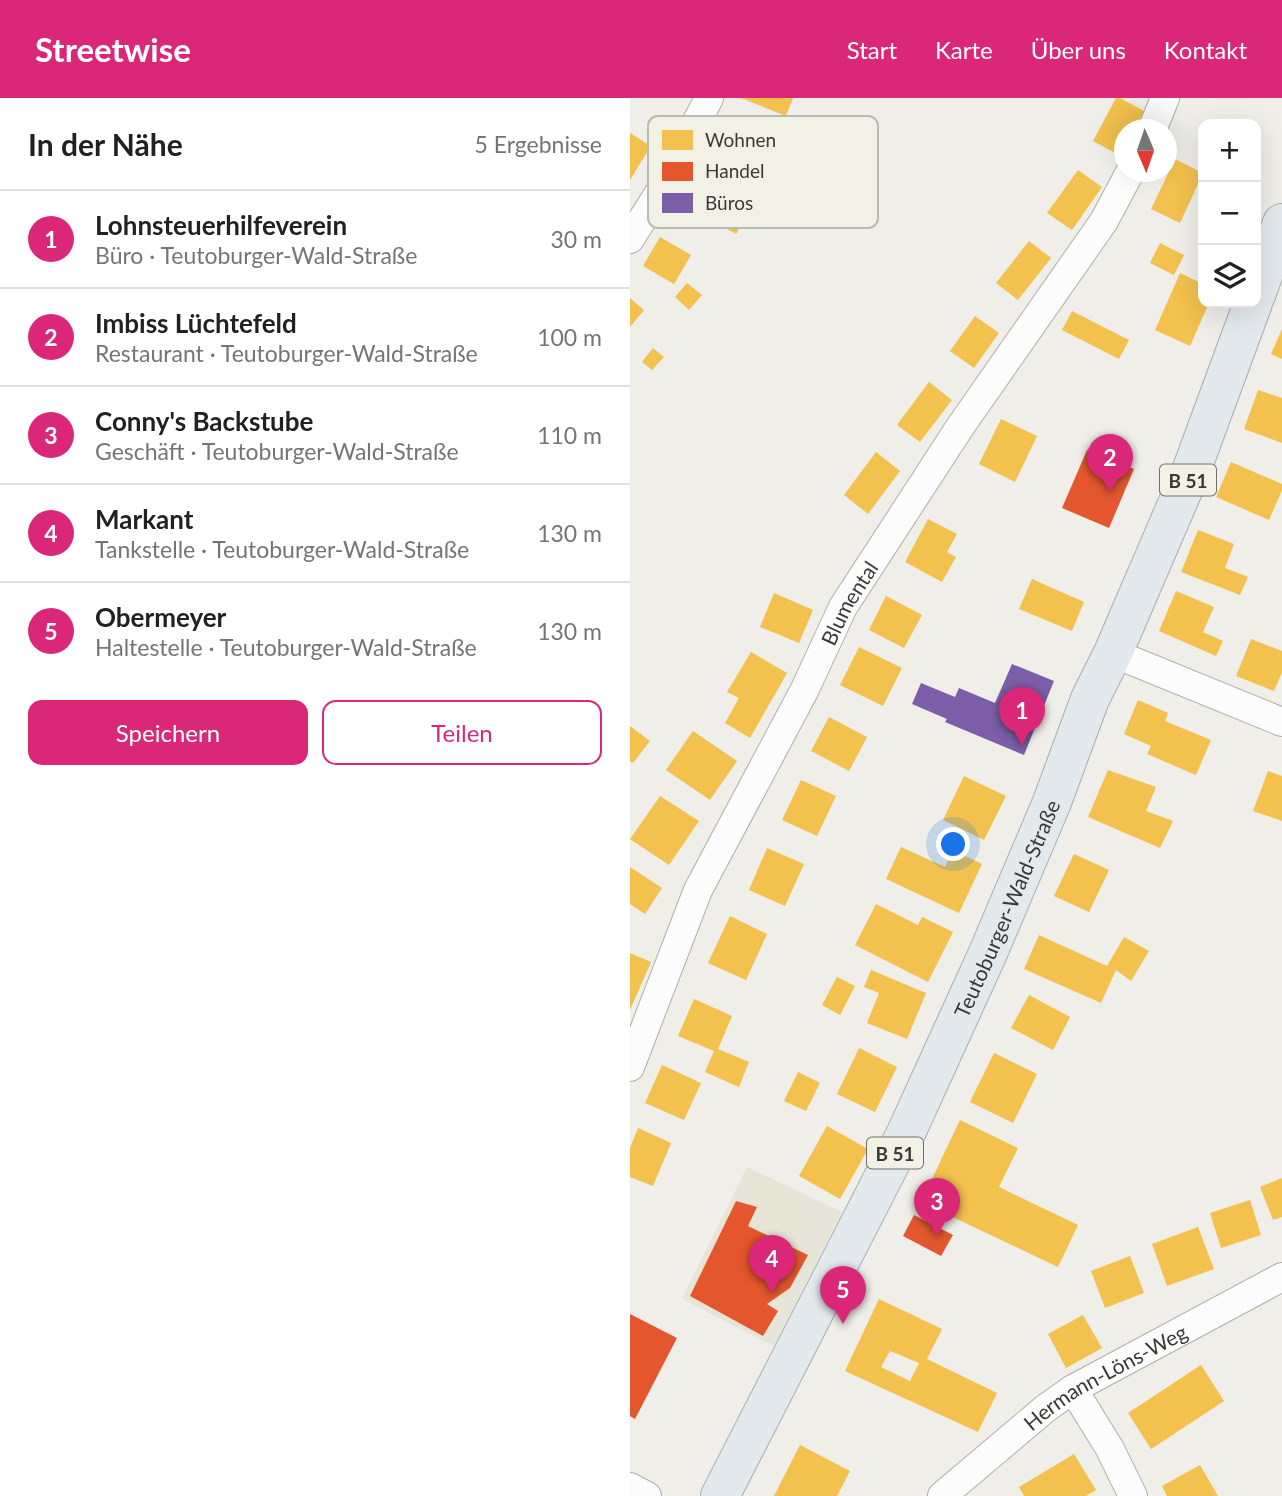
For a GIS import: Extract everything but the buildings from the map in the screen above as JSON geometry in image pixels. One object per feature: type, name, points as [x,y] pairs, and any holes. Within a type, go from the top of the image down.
[{"type":"main road","points":[[1261,281],[1282,223]]},
{"type":"main road","name":"Teutoburger-Wald-Straße","points":[[720,1496],[906,1133],[988,953],[1052,802],[1090,699],[1113,653],[1190,474],[1251,308]]},
{"type":"street","points":[[700,116],[709,98]]},
{"type":"street","points":[[1156,119],[1165,98]]},
{"type":"street","name":"Blumental","points":[[630,1067],[698,890],[803,691],[843,607],[960,427],[1104,221],[1125,182]]},
{"type":"street","points":[[630,239],[648,210]]},
{"type":"street","points":[[1113,653],[1282,722]]},
{"type":"street","name":"Hermann-Löns-Weg","points":[[942,1496],[1046,1408],[1073,1389],[1282,1277]]},
{"type":"street","points":[[1073,1389],[1110,1449],[1133,1496]]},
{"type":"street","points":[[630,1487],[647,1496]]},
{"type":"shaded area","points":[[747,1167],[842,1212],[774,1346],[682,1299]]},
{"type":"place","name":"Imbiss Lüchtefeld","points":[[1110,492]]},
{"type":"place","name":"Lohnsteuerhilfeverein","points":[[1022,745]]},
{"type":"place","name":"Conny's Backstube","points":[[937,1236]]},
{"type":"place","name":"Markant","points":[[772,1293]]},
{"type":"place","name":"Obermeyer","points":[[843,1324]]}]
